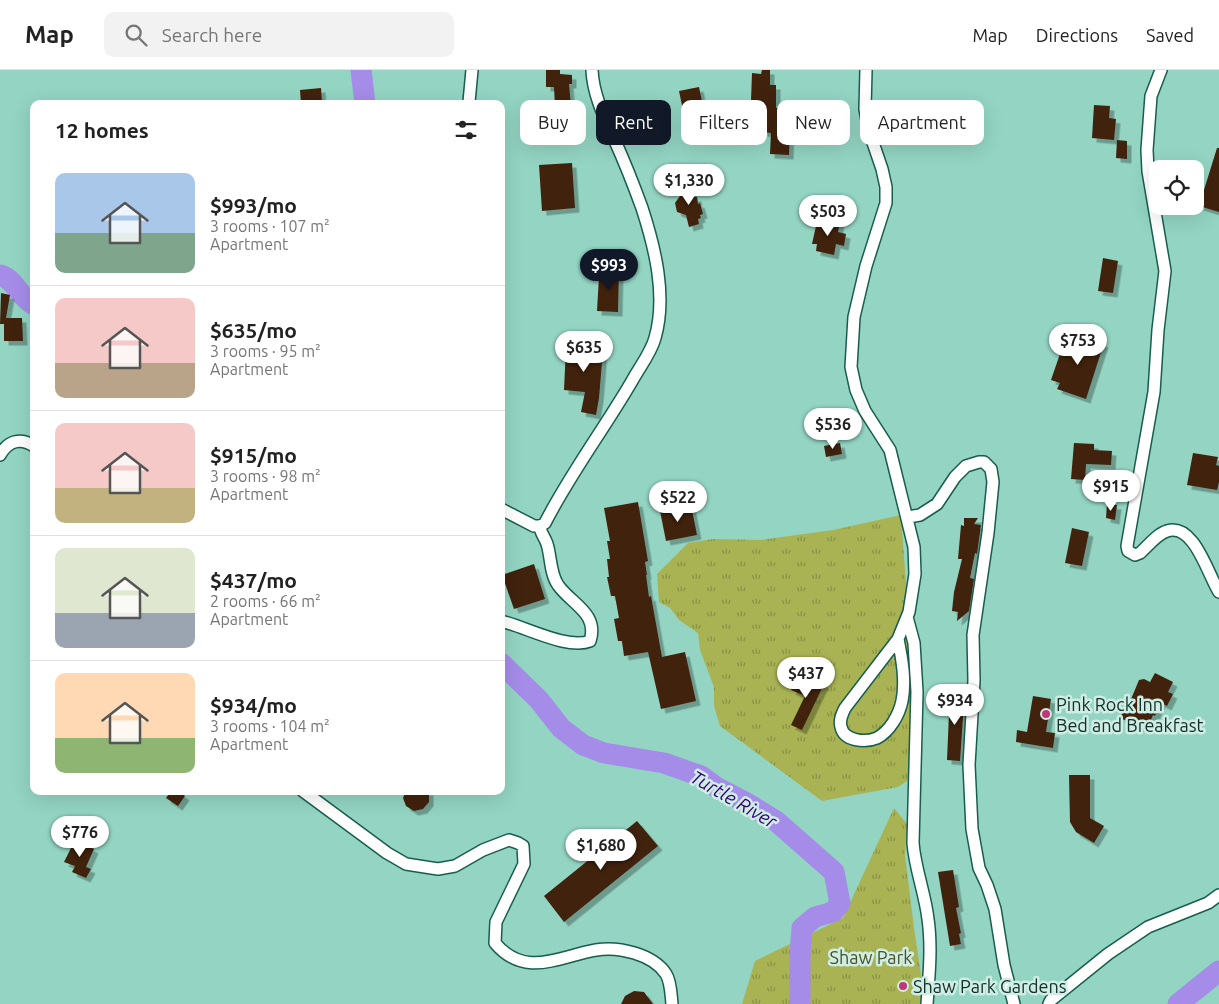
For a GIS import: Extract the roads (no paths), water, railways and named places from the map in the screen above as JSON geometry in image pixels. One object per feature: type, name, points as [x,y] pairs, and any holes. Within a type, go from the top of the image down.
[{"type":"street","points":[[469,100],[472,70]]},
{"type":"street","points":[[505,511],[527,523],[540,526],[545,523],[580,462],[608,422],[655,340],[658,320],[658,271],[652,237],[627,169],[605,121],[592,70]]},
{"type":"street","points":[[866,70],[864,109],[882,169],[886,187],[886,203],[866,266],[854,316],[851,367],[856,390],[865,411],[890,450],[908,517],[914,547],[915,574],[907,617],[898,639],[845,708],[841,718],[840,726],[843,732],[850,738],[862,740],[876,738],[892,726],[902,701],[903,662],[898,639]]},
{"type":"street","points":[[1161,70],[1151,96],[1147,150],[1148,172],[1165,270],[1157,339],[1154,392],[1127,546],[1128,550],[1135,555],[1166,531],[1179,530],[1189,537],[1206,564],[1219,592]]},
{"type":"street","points":[[0,455],[5,446],[16,441],[25,440],[30,443]]},
{"type":"street","points":[[908,517],[929,511],[937,504],[955,477],[966,466],[984,462],[991,469],[993,482],[988,533],[974,634],[974,680],[969,765],[972,829],[979,868],[995,909],[1004,965],[1014,1004]]},
{"type":"street","points":[[505,622],[567,643],[582,645],[590,641],[593,632],[591,623],[584,611],[554,579],[547,544],[540,526]]},
{"type":"street","points":[[907,617],[914,643],[916,692],[916,758],[912,843],[914,861],[928,918],[930,943],[927,1004]]},
{"type":"street","points":[[308,795],[387,853],[406,864],[438,869],[455,866],[496,843],[509,840],[518,842],[523,846],[524,864],[496,922],[495,943],[502,951],[529,963],[553,962],[596,950],[624,951],[643,956],[667,974],[672,1004]]},
{"type":"street","points":[[1049,1004],[1051,1000],[1108,954],[1148,928],[1208,903],[1219,895]]},
{"type":"waterway","points":[[361,70],[365,100]]},
{"type":"waterway","name":"Turtle River","points":[[0,275],[9,280],[30,302]]},
{"type":"waterway","name":"Turtle River","points":[[505,667],[539,700],[561,728],[583,745],[604,753],[664,763],[701,776],[716,787],[776,821],[834,872],[840,903],[833,912],[815,917],[802,928],[800,1004]]},
{"type":"waterway","points":[[1178,1004],[1219,971]]},
{"type":"place","name":"Pink Rock Inn Bed and Breakfast","points":[[1046,714]]},
{"type":"place","name":"Shaw Park Gardens","points":[[903,986]]},
{"type":"park label","name":"Shaw Park","points":[[871,957]]}]
